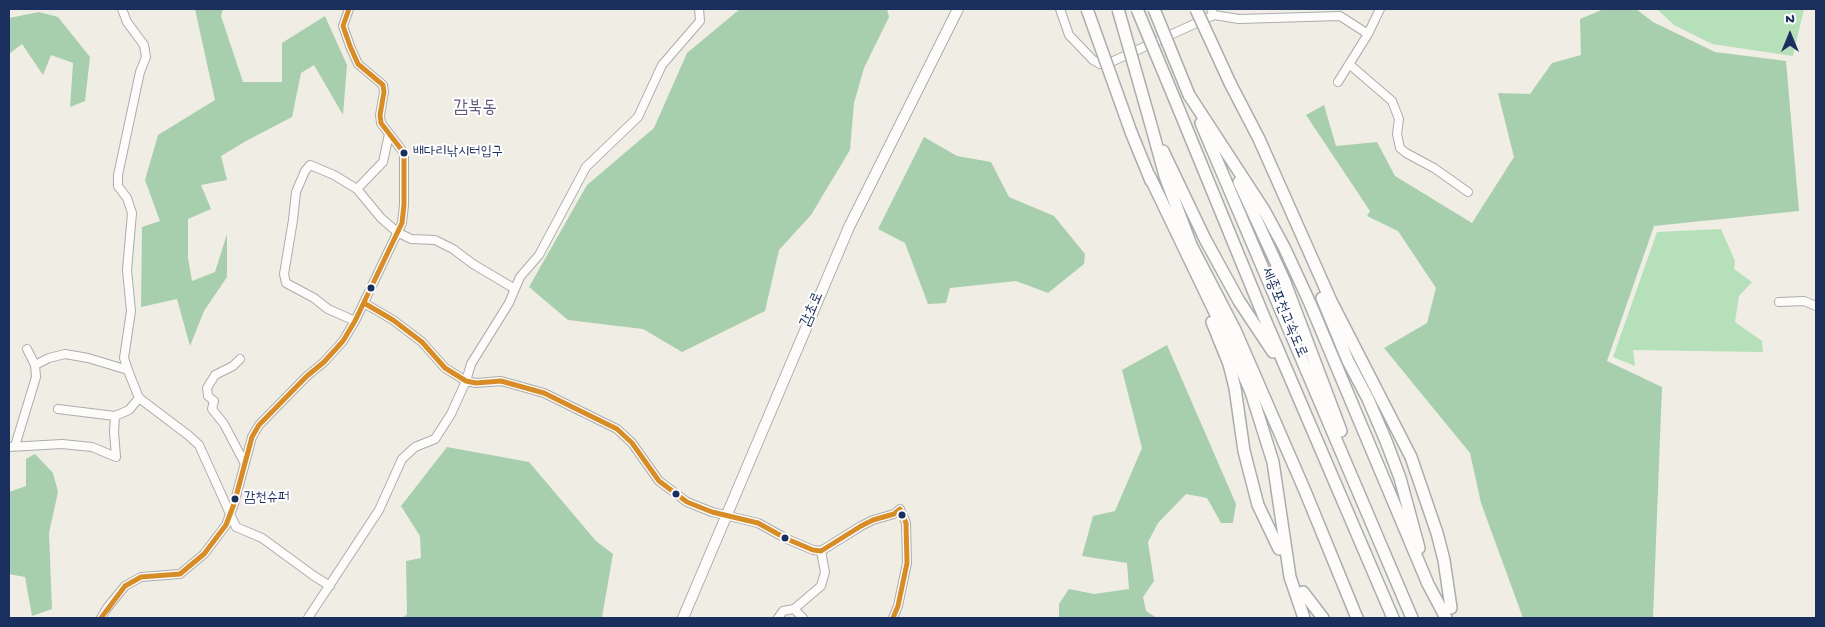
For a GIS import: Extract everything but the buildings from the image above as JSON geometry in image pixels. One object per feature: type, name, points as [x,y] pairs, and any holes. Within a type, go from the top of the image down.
[{"type":"highway","points":[[1087,9],[1131,132],[1229,364],[1251,481],[1258,505],[1279,549]]},
{"type":"highway","points":[[1118,9],[1165,176],[1191,246],[1235,330],[1305,491],[1357,618]]},
{"type":"highway","name":"세종포천고속도로","points":[[1137,9],[1288,373],[1393,618]]},
{"type":"highway","name":"세종포천고속도로","points":[[1154,9],[1412,618]]},
{"type":"highway","points":[[1196,9],[1280,196],[1345,353],[1386,441],[1411,515],[1428,584]]},
{"type":"highway","points":[[1230,83],[1259,139],[1331,301],[1411,457],[1437,533],[1446,573],[1449,613]]},
{"type":"highway","points":[[1190,95],[1264,210],[1305,292],[1428,584],[1449,613]]},
{"type":"highway","points":[[1151,125],[1205,239],[1239,301],[1288,373]]},
{"type":"highway","points":[[1224,148],[1284,280],[1340,427],[1375,529]]},
{"type":"highway","points":[[1149,175],[1232,348],[1251,392],[1273,462],[1290,577],[1304,618]]},
{"type":"highway","points":[[1303,592],[1323,618]]},
{"type":"main road","name":"감초로","points":[[683,618],[849,228],[958,9]]},
{"type":"street","points":[[122,9],[127,22],[144,45],[146,57],[140,72],[118,175],[118,186],[127,198],[132,212],[127,270],[131,311],[124,358],[128,370],[139,398],[199,445],[236,527],[262,538],[330,586]]},
{"type":"street","points":[[101,618],[106,608],[125,586],[141,576],[180,574],[204,554],[226,526],[252,437],[259,425],[343,341],[356,321],[402,223],[404,213],[405,160],[401,147],[381,123],[383,85],[358,64],[343,26],[349,9]]},
{"type":"street","points":[[308,618],[379,510],[402,459],[415,447],[435,440],[451,414],[466,381],[470,364],[509,303],[520,276],[539,255],[586,168],[638,116],[662,65],[700,21],[699,9]]},
{"type":"street","points":[[1060,9],[1069,35],[1093,60],[1100,64],[1109,63],[1213,12],[1239,19],[1340,16],[1346,18],[1368,34]]},
{"type":"street","points":[[1338,82],[1368,34],[1380,9]]},
{"type":"street","points":[[1350,64],[1392,101],[1399,119],[1397,134],[1400,148],[1434,168],[1468,192]]},
{"type":"street","points":[[357,188],[383,162],[389,134]]},
{"type":"street","points":[[356,321],[335,312],[286,282],[284,274],[296,192],[299,182],[310,165],[334,175],[357,188],[381,218],[397,232],[411,239],[435,240],[453,249],[473,264],[515,289]]},
{"type":"street","points":[[1779,302],[1804,301],[1816,306]]},
{"type":"street","points":[[364,303],[393,320],[422,342],[445,368],[466,381],[476,383],[501,381],[544,393],[617,430],[632,442],[659,481],[681,497],[712,512],[758,523],[803,546],[822,551],[860,526],[894,514],[900,509],[906,522],[907,563],[898,606],[893,618]]},
{"type":"street","points":[[27,349],[35,366],[36,377],[12,446],[62,444],[92,447],[116,457],[115,416]]},
{"type":"street","points":[[35,366],[49,358],[65,354],[88,358],[128,370]]},
{"type":"street","points":[[240,359],[233,366],[215,375],[207,388],[208,396],[214,401],[212,409],[224,424],[244,462]]},
{"type":"street","points":[[58,409],[115,416],[129,410],[139,398]]},
{"type":"street","points":[[778,618],[783,611],[794,609],[821,586],[825,572],[822,551]]},
{"type":"street","points":[[794,609],[803,618]]},
{"type":"green space","points":[[195,9],[223,9],[221,16],[243,82],[282,82],[282,43],[325,16],[347,65],[343,115],[314,65],[301,73],[292,117],[221,156],[227,180],[201,185],[211,209],[188,219],[188,258],[192,281],[215,272],[227,234],[227,277],[204,311],[190,346],[177,299],[141,307],[142,227],[160,221],[145,180],[158,135],[215,100]]},
{"type":"green space","points":[[740,9],[887,9],[889,17],[864,68],[854,103],[850,150],[811,215],[779,250],[765,311],[682,352],[643,329],[568,320],[529,287],[587,185],[654,128],[687,53]]},
{"type":"green space","points":[[1604,9],[1636,9],[1653,22],[1715,52],[1786,61],[1799,211],[1654,226],[1607,361],[1662,387],[1653,618],[1523,618],[1481,503],[1470,453],[1384,348],[1427,323],[1436,288],[1398,231],[1367,216],[1370,211],[1306,115],[1324,105],[1336,146],[1377,142],[1395,176],[1472,223],[1514,157],[1498,93],[1530,94],[1552,63],[1581,55],[1580,19]]},
{"type":"green space","points":[[1657,9],[1804,9],[1793,56],[1712,44],[1674,25]]},
{"type":"green space","points":[[39,12],[58,17],[90,57],[85,101],[70,107],[73,63],[51,55],[43,75],[22,44],[9,54],[9,18]]},
{"type":"green space","points":[[924,137],[957,156],[991,162],[1009,197],[1054,216],[1085,254],[1084,264],[1048,293],[1016,281],[950,288],[946,303],[928,304],[905,243],[878,229]]},
{"type":"green space","points":[[1721,229],[1735,261],[1734,269],[1752,282],[1739,296],[1735,322],[1762,341],[1763,352],[1633,350],[1635,366],[1613,357],[1657,232]]},
{"type":"green space","points":[[1167,345],[1236,504],[1233,523],[1221,523],[1207,498],[1186,494],[1158,523],[1148,542],[1154,581],[1143,597],[1146,611],[1157,618],[1059,618],[1059,604],[1069,589],[1094,594],[1129,589],[1127,563],[1082,556],[1093,516],[1115,511],[1142,448],[1122,370]]},
{"type":"green space","points":[[447,447],[529,462],[596,541],[613,554],[602,617],[403,618],[407,614],[406,561],[421,558],[420,536],[401,506]]},
{"type":"green space","points":[[35,454],[53,473],[58,492],[49,533],[52,609],[32,616],[25,577],[9,574],[9,492],[26,486],[26,459]]},
{"type":"transit line","points":[[101,618],[125,586],[141,577],[180,574],[204,554],[226,525],[234,504],[252,437],[259,425],[343,341],[355,321],[402,223],[404,153],[381,123],[383,85],[358,64],[350,46],[343,26],[349,9]]},
{"type":"transit line","points":[[364,303],[393,320],[422,342],[445,368],[466,381],[476,383],[501,381],[544,393],[617,429],[632,443],[659,481],[687,502],[712,512],[758,523],[787,539],[813,550],[821,551],[861,526],[873,520],[894,514],[900,509]]},
{"type":"transit line","points":[[893,618],[898,606],[907,563],[906,523],[900,509]]},
{"type":"place","name":"배다리낚시터입구","points":[[404,153]]},
{"type":"place","name":"감천슈퍼","points":[[235,499]]},
{"type":"district","name":"감북동","points":[[475,109]]}]
